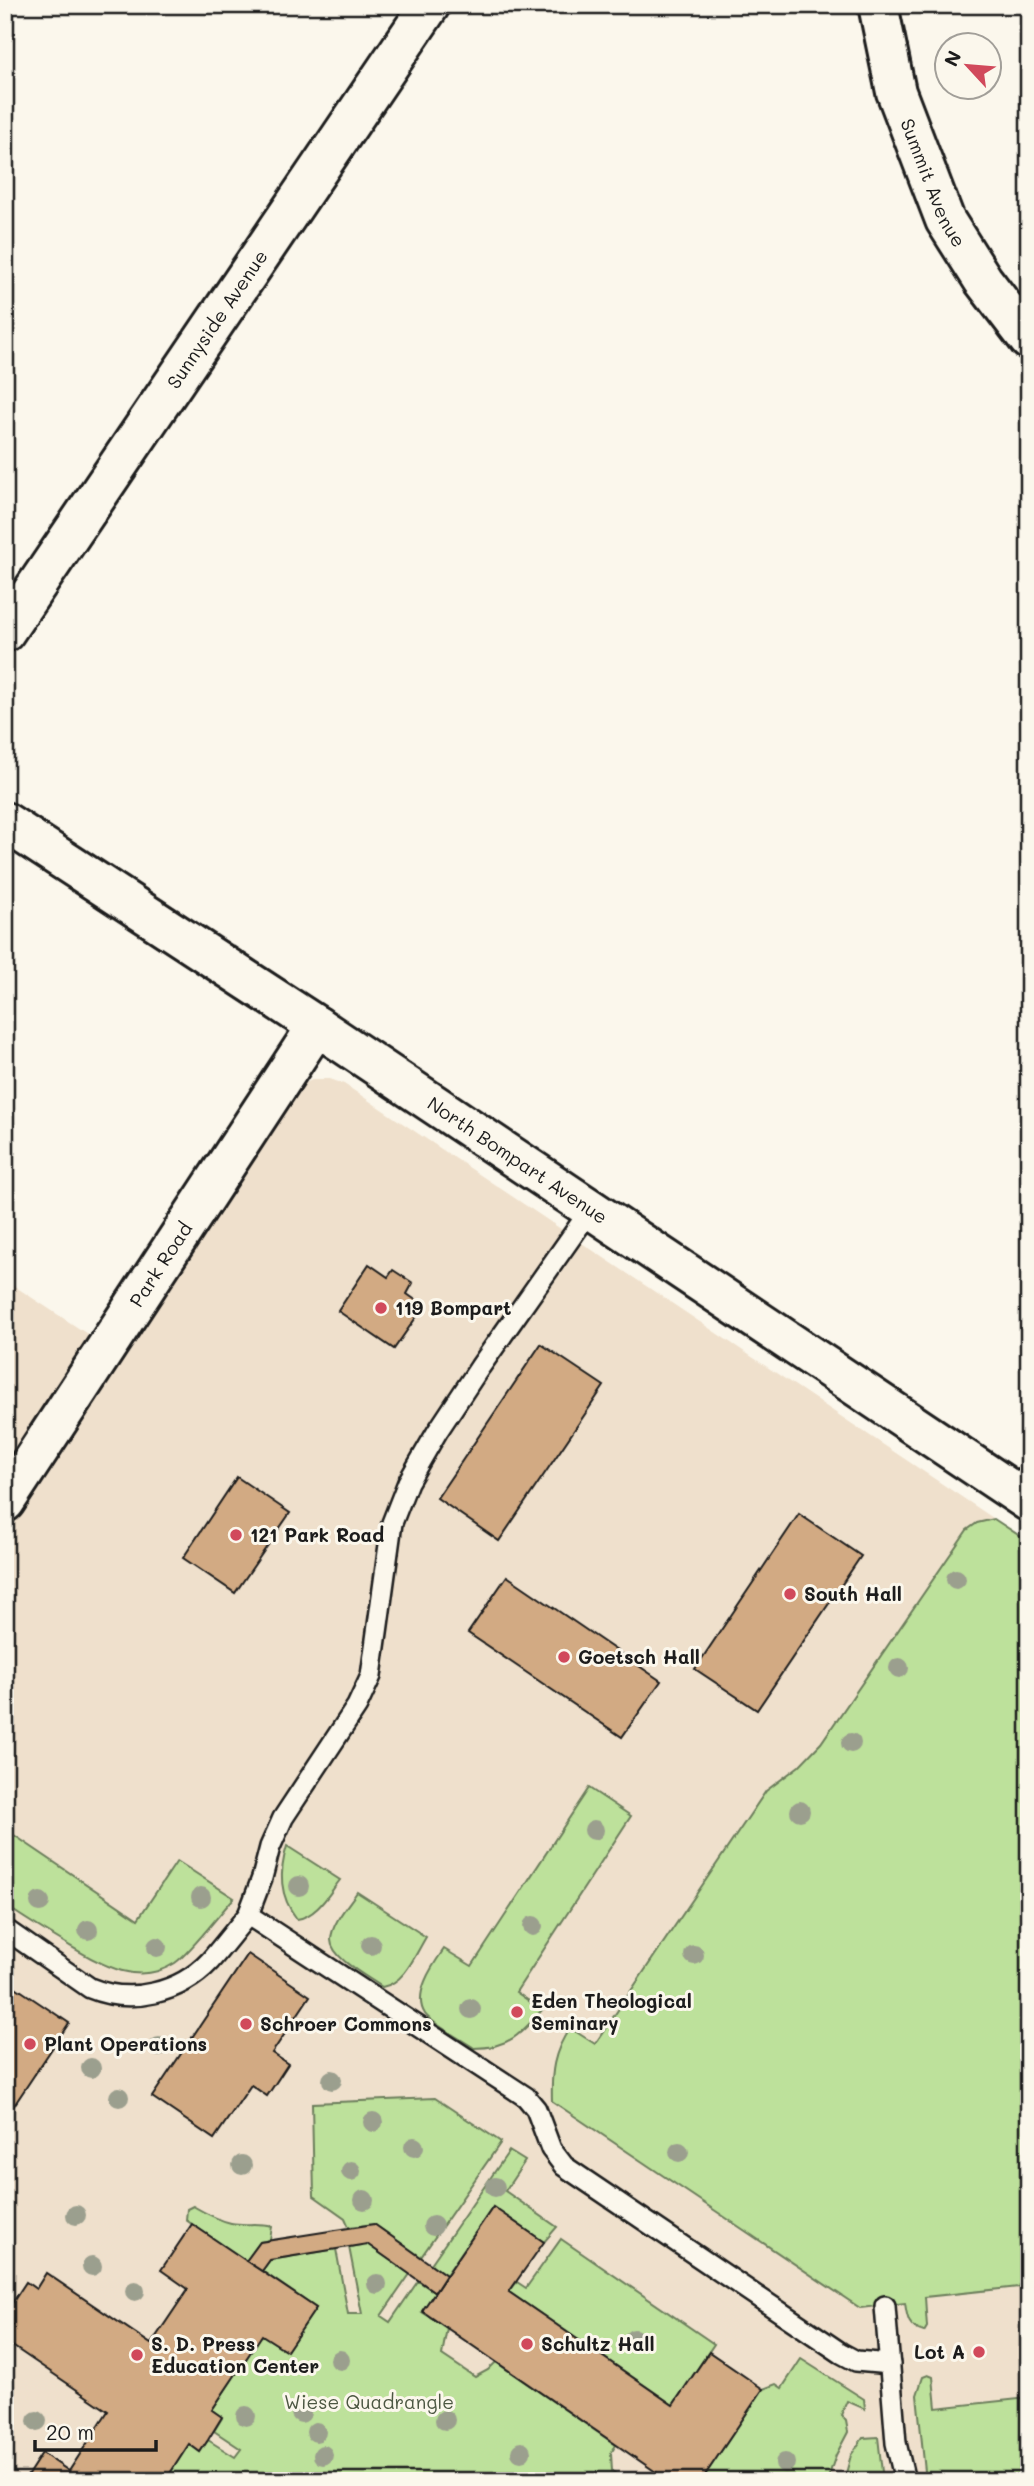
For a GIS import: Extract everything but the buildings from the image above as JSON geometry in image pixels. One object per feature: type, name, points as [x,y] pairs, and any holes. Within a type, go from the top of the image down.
[{"type":"street","name":"Sunnyside Avenue","points":[[5,632],[430,5]]},
{"type":"street","name":"Summit Avenue","points":[[878,5],[896,92],[945,220],[983,280],[1029,341]]},
{"type":"street","name":"North Bompart Avenue","points":[[5,822],[317,1026],[1029,1502]]},
{"type":"street","name":"Park Road","points":[[5,1502],[317,1026]]},
{"type":"lane","points":[[5,1929],[90,1988],[106,1994],[150,1995],[178,1984],[208,1963],[248,1915],[270,1847],[283,1818],[357,1706],[371,1676],[392,1523],[408,1482],[480,1367],[591,1209]]},
{"type":"lane","points":[[248,1915],[526,2097],[536,2109],[551,2149],[564,2166],[841,2353],[856,2361],[890,2364]]},
{"type":"lane","points":[[885,2306],[897,2442],[905,2481]]},
{"type":"shaded area","name":"Eden Theological Seminary","points":[[314,1079],[330,1079],[344,1084],[1029,1542],[1029,2481],[5,2481],[5,1528],[19,1508],[5,1498],[5,1280],[121,1356],[303,1084]]},
{"type":"green space","points":[[994,1519],[1029,1542],[1029,2286],[925,2297],[927,2327],[924,2332],[911,2325],[905,2303],[860,2308],[552,2101],[552,2081],[557,2054],[570,2028],[595,2044],[766,1791],[799,1766],[821,1743],[967,1530],[977,1523]]},
{"type":"green space","points":[[589,1788],[631,1816],[516,1992],[542,2010],[513,2038],[496,2045],[474,2048],[428,2018],[422,2006],[422,1989],[444,1949],[472,1966]]},
{"type":"green space","points":[[8,1831],[138,1919],[177,1861],[234,1898],[197,1942],[175,1963],[147,1973],[119,1970],[78,1951],[5,1905],[5,1834]]},
{"type":"green space","points":[[287,1846],[340,1880],[316,1909],[297,1919],[287,1902],[282,1884]]},
{"type":"green space","points":[[357,1892],[426,1937],[403,1974],[382,1987],[343,1960],[331,1940],[341,1914]]},
{"type":"green space","points":[[435,2098],[501,2142],[421,2257],[374,2224],[349,2227],[345,2218],[314,2196],[312,2103]]},
{"type":"green space","points":[[509,2151],[525,2161],[505,2191],[557,2227],[544,2242],[493,2207],[446,2275],[431,2264]]},
{"type":"green space","points":[[193,2206],[231,2223],[272,2226],[270,2240],[260,2242],[246,2261],[186,2220],[187,2209]]},
{"type":"green space","points":[[561,2239],[714,2344],[673,2405],[509,2292],[517,2282],[526,2288]]},
{"type":"green space","name":"Wiese Quadrangle","points":[[367,2244],[410,2274],[381,2316],[390,2322],[418,2281],[435,2292],[422,2312],[447,2328],[442,2355],[475,2377],[496,2362],[616,2445],[611,2453],[612,2471],[626,2481],[165,2481],[189,2444],[200,2452],[208,2440],[235,2457],[241,2449],[214,2431],[222,2418],[212,2410],[262,2335],[287,2351],[316,2308],[262,2271],[270,2260],[336,2249],[348,2314],[362,2314],[349,2247]]},
{"type":"green space","points":[[801,2359],[864,2399],[865,2409],[847,2401],[841,2415],[846,2421],[848,2432],[827,2481],[701,2481],[763,2389],[776,2384],[782,2388]]},
{"type":"green space","points":[[923,2377],[933,2377],[936,2408],[1029,2398],[1029,2481],[926,2481],[917,2395]]},
{"type":"green space","points":[[878,2437],[883,2481],[844,2481],[851,2455],[863,2438]]},
{"type":"place","name":"119 Bompart","points":[[381,1308]]},
{"type":"place","name":"121 Park Road","points":[[236,1535]]},
{"type":"place","name":"South Hall","points":[[790,1594]]},
{"type":"place","name":"Goetsch Hall","points":[[564,1657]]},
{"type":"place","name":"Eden Theological Seminary","points":[[517,2012]]},
{"type":"place","name":"Schroer Commons","points":[[246,2024]]},
{"type":"place","name":"Plant Operations","points":[[30,2044]]},
{"type":"place","name":"Schultz Hall","points":[[527,2344]]},
{"type":"place","name":"Lot A","points":[[979,2352]]},
{"type":"place","name":"S. D. Press Education Center","points":[[137,2355]]}]
